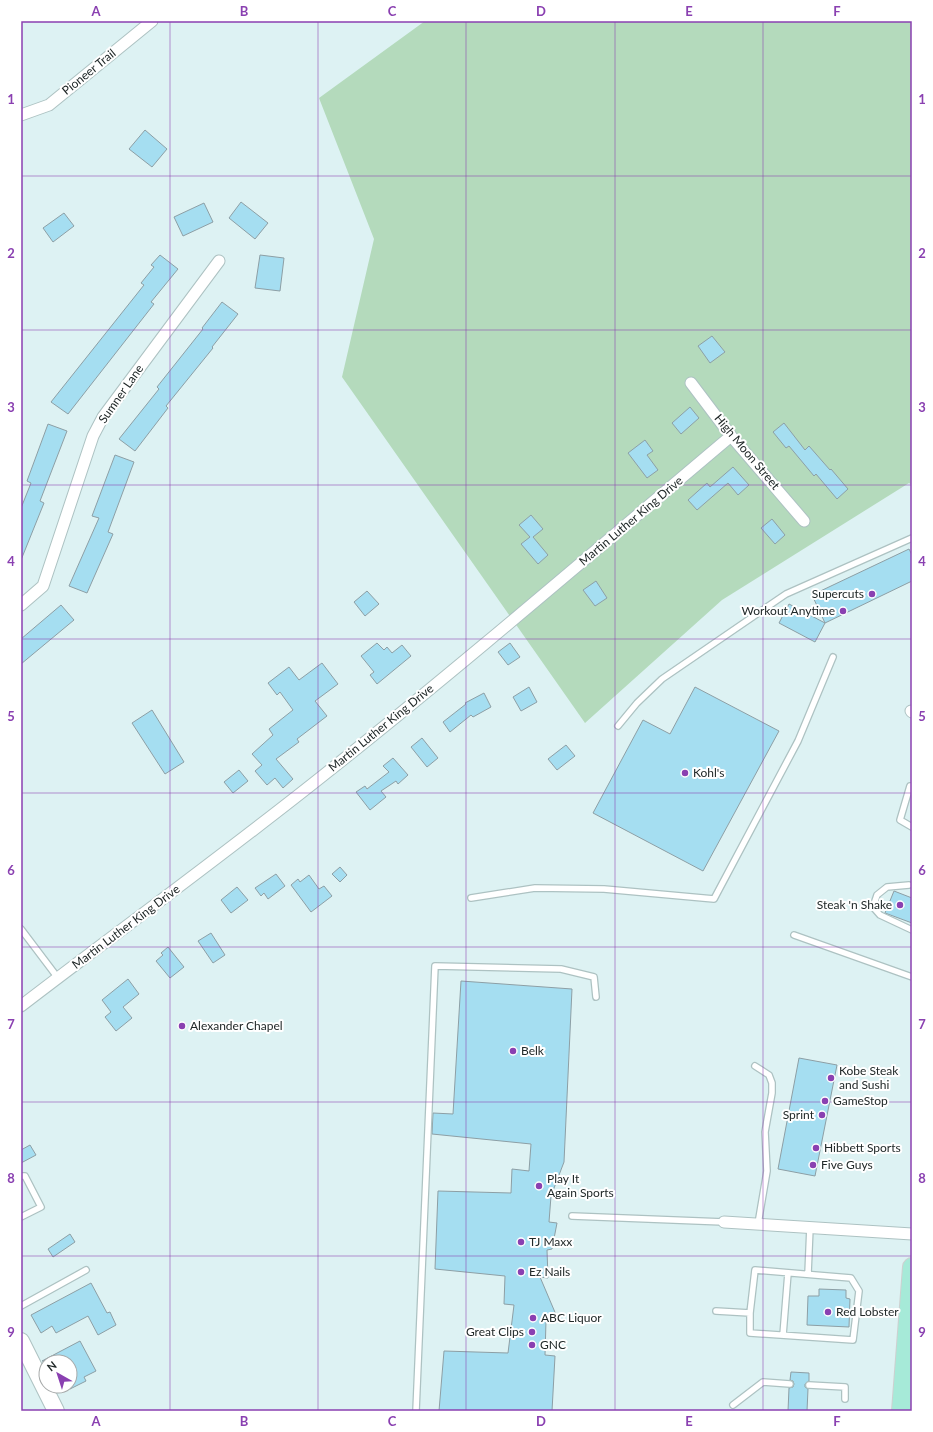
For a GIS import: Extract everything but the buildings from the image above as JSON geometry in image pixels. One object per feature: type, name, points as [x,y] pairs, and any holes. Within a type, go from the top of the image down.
[{"type":"main road","points":[[901,1411],[912,1267]]},
{"type":"street","name":"Pioneer Trail","points":[[21,115],[49,105],[152,21]]},
{"type":"street","name":"Sumner Lane","points":[[21,605],[43,586],[93,436],[103,417],[219,261]]},
{"type":"street","name":"High Moon Street","points":[[691,383],[731,436],[804,521]]},
{"type":"street","name":"Martin Luther King Drive","points":[[21,1006],[331,770],[518,616],[731,436]]},
{"type":"street","points":[[724,1222],[912,1234]]},
{"type":"street","points":[[21,1341],[56,1411]]},
{"type":"lane","points":[[618,726],[637,703],[662,679],[786,594],[912,538]]},
{"type":"lane","points":[[471,898],[542,888],[604,889],[714,899],[798,741],[834,657]]},
{"type":"lane","points":[[910,786],[900,820],[912,827]]},
{"type":"lane","points":[[909,885],[887,887],[877,895],[873,908],[880,915],[912,930]]},
{"type":"lane","points":[[21,929],[58,978]]},
{"type":"lane","points":[[794,935],[912,978]]},
{"type":"lane","points":[[416,1411],[435,966],[561,970],[594,977],[596,997]]},
{"type":"lane","points":[[755,1066],[769,1075],[772,1083],[772,1094],[765,1132],[767,1171],[758,1224]]},
{"type":"lane","points":[[21,1217],[41,1207],[23,1176]]},
{"type":"lane","points":[[572,1216],[724,1222]]},
{"type":"lane","points":[[808,1274],[810,1228]]},
{"type":"lane","points":[[21,1306],[86,1270]]},
{"type":"lane","points":[[755,1270],[788,1273],[851,1278],[859,1291],[853,1340],[750,1333],[750,1313],[755,1270]]},
{"type":"lane","points":[[783,1335],[788,1273]]},
{"type":"lane","points":[[716,1311],[750,1313]]},
{"type":"lane","points":[[733,1405],[763,1382],[790,1384]]},
{"type":"lane","points":[[809,1385],[844,1387],[845,1399]]},
{"type":"green space","points":[[425,21],[912,21],[912,485],[909,483],[722,600],[585,723],[342,377],[374,239],[319,98]]},
{"type":"place","name":"Supercuts","points":[[872,594]]},
{"type":"place","name":"Workout Anytime","points":[[843,611]]},
{"type":"place","name":"Kohl's","points":[[685,773]]},
{"type":"place","name":"Steak 'n Shake","points":[[900,905]]},
{"type":"place","name":"Alexander Chapel","points":[[182,1026]]},
{"type":"place","name":"Belk","points":[[513,1051]]},
{"type":"place","name":"Kobe Steak and Sushi","points":[[831,1078]]},
{"type":"place","name":"GameStop","points":[[825,1101]]},
{"type":"place","name":"Sprint","points":[[822,1115]]},
{"type":"place","name":"Hibbett Sports","points":[[816,1148]]},
{"type":"place","name":"Five Guys","points":[[813,1165]]},
{"type":"place","name":"Play It Again Sports","points":[[539,1186]]},
{"type":"place","name":"TJ Maxx","points":[[521,1242]]},
{"type":"place","name":"Ez Nails","points":[[521,1272]]},
{"type":"place","name":"Red Lobster","points":[[828,1312]]},
{"type":"place","name":"ABC Liquor","points":[[533,1318]]},
{"type":"place","name":"Great Clips","points":[[532,1332]]},
{"type":"place","name":"GNC","points":[[532,1345]]}]
